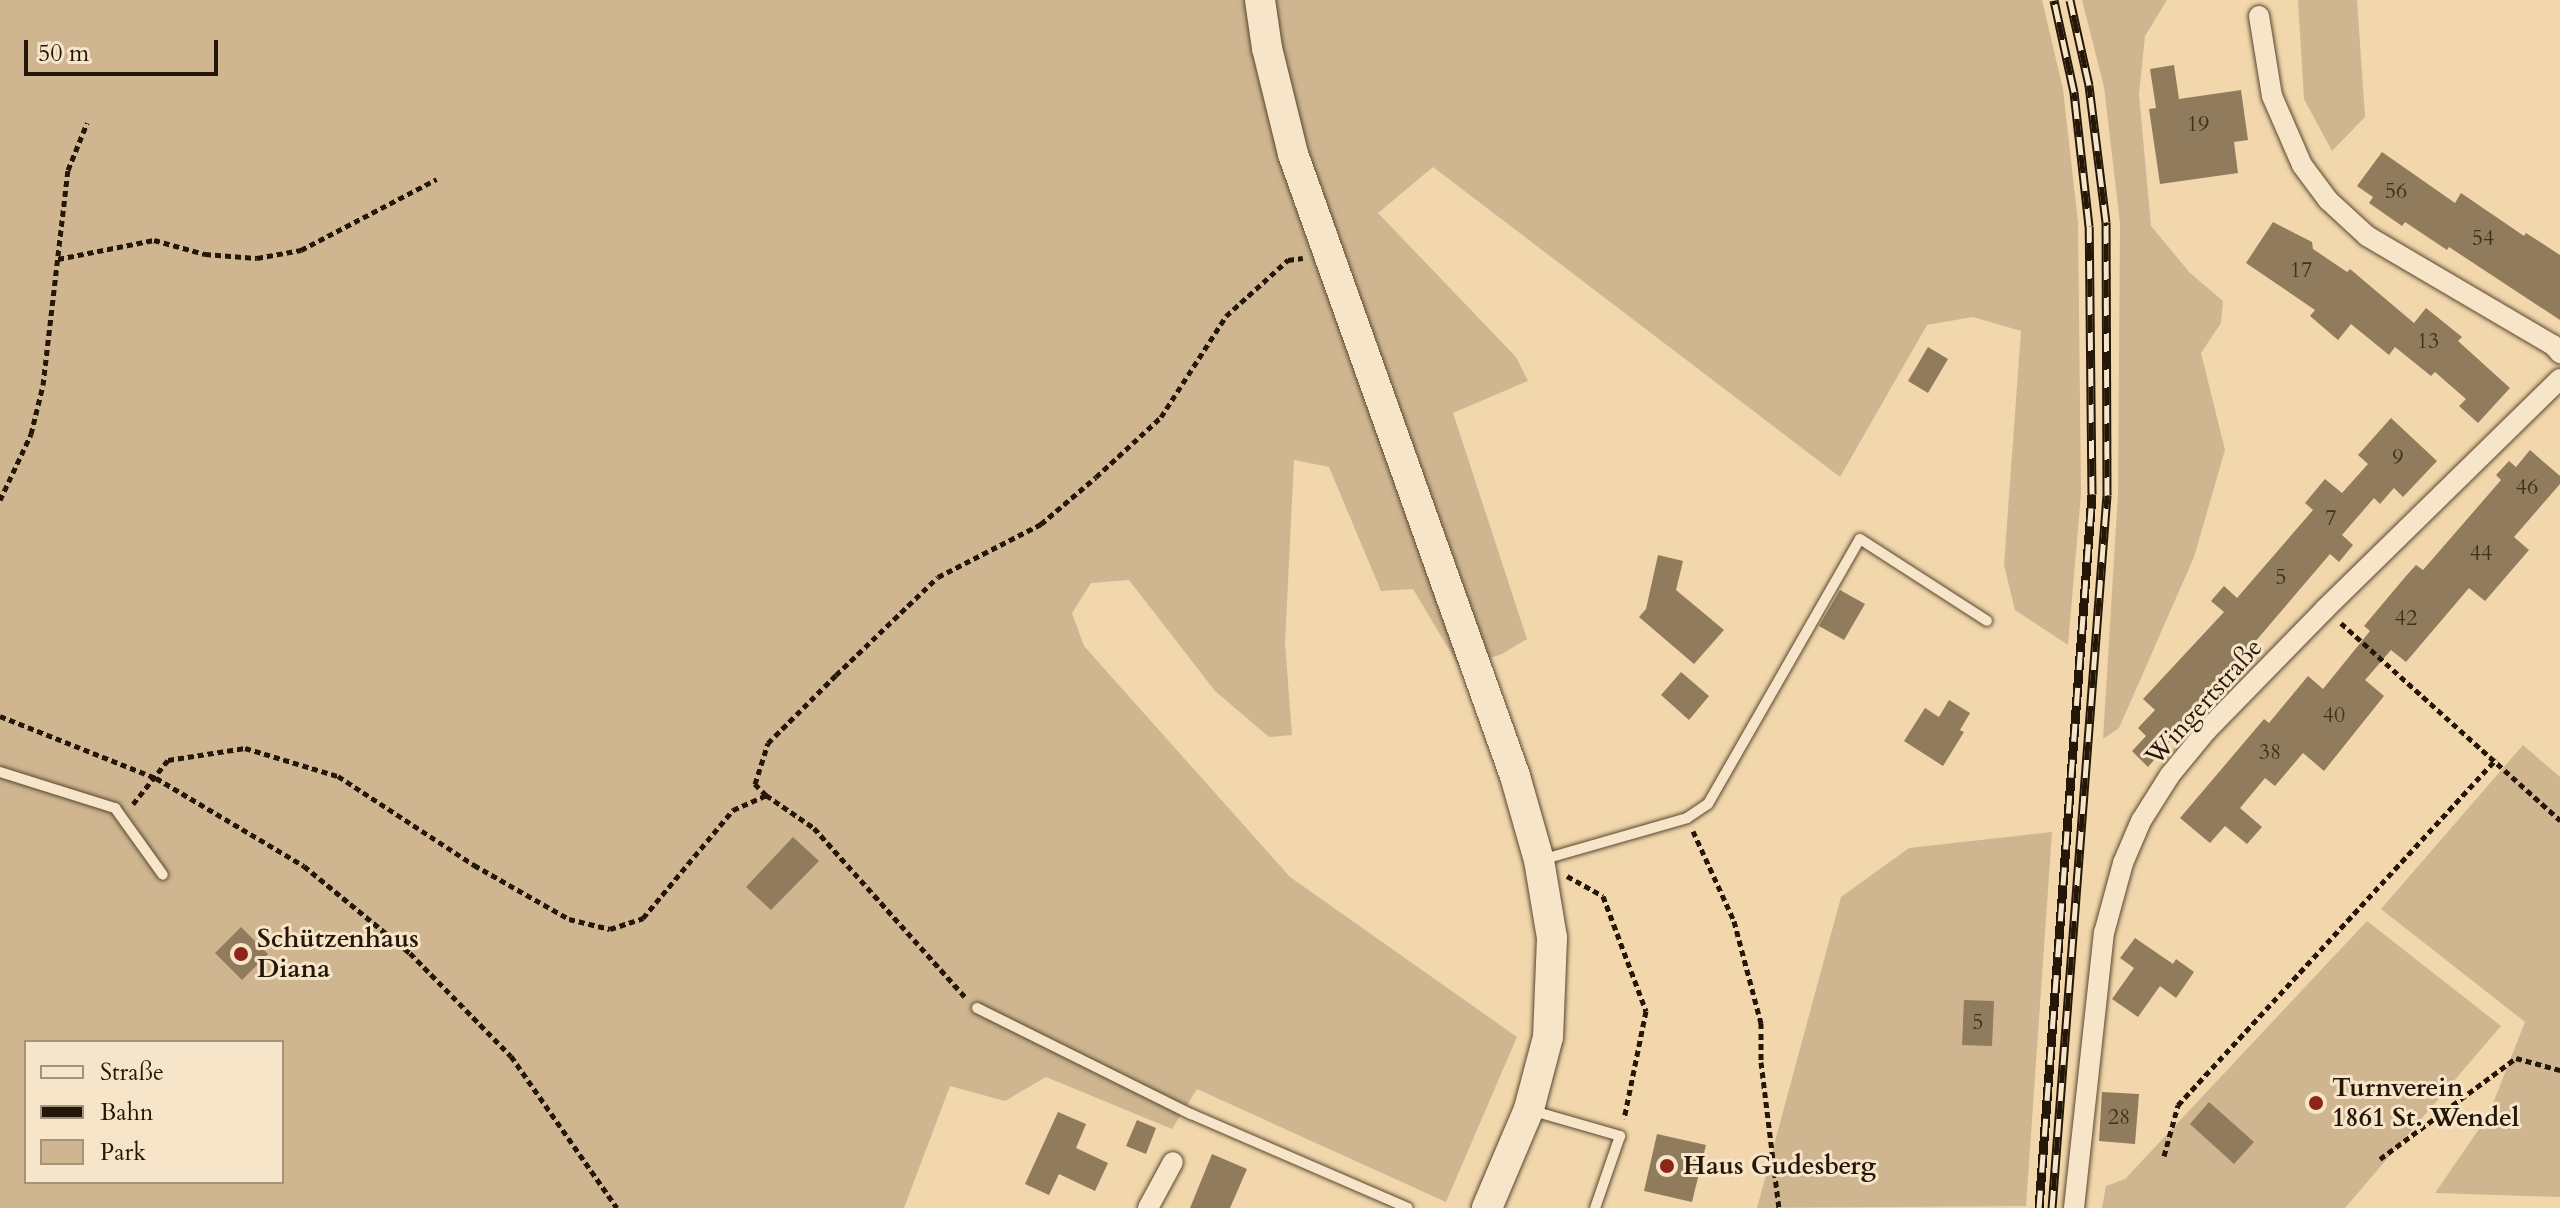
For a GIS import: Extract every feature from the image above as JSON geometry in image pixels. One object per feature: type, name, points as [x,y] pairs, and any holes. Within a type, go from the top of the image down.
[{"type":"main road","points":[[1260,0],[1267,48],[1293,154],[1515,776],[1539,860],[1552,938],[1548,1037],[1529,1109],[1487,1208]]},
{"type":"street","points":[[2259,16],[2272,96],[2302,165],[2328,200],[2367,236],[2553,345],[2560,353]]},
{"type":"street","name":"Wingertstraße","points":[[2074,1208],[2104,933],[2123,863],[2141,821],[2170,775],[2207,730],[2325,609],[2560,379]]},
{"type":"street","points":[[1148,1208],[1173,1162]]},
{"type":"lane","points":[[1539,860],[1687,818],[1708,804],[1860,539],[1987,621]]},
{"type":"lane","points":[[0,772],[115,808],[163,875]]},
{"type":"lane","points":[[977,1008],[1191,1114],[1408,1208]]},
{"type":"lane","points":[[1529,1109],[1620,1136],[1595,1208]]},
{"type":"path","points":[[0,500],[31,434],[40,397],[68,170],[87,123]]},
{"type":"path","points":[[58,259],[154,240],[205,254],[257,258],[301,250],[437,179]]},
{"type":"path","points":[[977,1008],[814,828],[755,784],[768,743],[938,577],[1041,524],[1161,417],[1226,316],[1288,260],[1327,253]]},
{"type":"path","points":[[2325,609],[2496,759],[2560,820]]},
{"type":"path","points":[[0,716],[156,778],[304,866],[410,953],[511,1056],[617,1208]]},
{"type":"path","points":[[115,808],[137,803],[168,760],[245,748],[338,776],[474,865],[569,919],[610,929],[643,918],[733,810],[766,795]]},
{"type":"path","points":[[2164,1156],[2178,1105],[2496,759]]},
{"type":"path","points":[[1687,818],[1734,921],[1761,1023],[1761,1062],[1779,1208]]},
{"type":"path","points":[[1539,860],[1603,896],[1646,1011],[1620,1136]]},
{"type":"path","points":[[2380,1159],[2516,1058],[2560,1070]]},
{"type":"green space","points":[[0,0],[2042,0],[2063,89],[2078,222],[2081,494],[2068,645],[2015,610],[2004,565],[2021,331],[1973,317],[1927,325],[1840,477],[1433,167],[1378,213],[1516,357],[1528,381],[1453,413],[1527,639],[1502,654],[1460,668],[1413,589],[1381,591],[1329,467],[1294,460],[1285,643],[1292,735],[1269,737],[1215,691],[1129,580],[1091,583],[1072,613],[1084,646],[1290,877],[1517,1037],[1446,1202],[1197,1089],[1172,1129],[1046,1077],[1005,1101],[950,1086],[904,1208],[0,1208]]},
{"type":"green space","points":[[2082,0],[2167,0],[2145,36],[2139,94],[2151,226],[2190,273],[2223,301],[2221,323],[2201,353],[2225,450],[2194,557],[2119,728],[2103,739],[2118,494],[2120,223],[2104,87]]},
{"type":"green space","points":[[2298,0],[2357,0],[2365,117],[2332,151],[2304,99]]},
{"type":"green space","points":[[2523,745],[2560,777],[2560,1197],[2435,1193],[2488,1116],[2525,1022],[2381,909]]},
{"type":"green space","points":[[2052,832],[2026,1206],[1757,1208],[1841,897],[1909,848]]},
{"type":"green space","name":"Turnverein 1861 St. Wendel","points":[[2367,921],[2501,1026],[2345,1208],[2102,1208],[2106,1186],[2125,1179]]},
{"type":"building","points":[[2174,65],[2179,99],[2241,90],[2248,140],[2234,142],[2238,173],[2160,184],[2149,109],[2156,108],[2150,69]]},
{"type":"building","points":[[2382,152],[2455,203],[2461,193],[2524,236],[2526,233],[2560,255],[2560,320],[2449,247],[2447,250],[2405,222],[2402,226],[2369,203],[2373,197],[2357,186]]},
{"type":"building","points":[[2273,222],[2312,242],[2313,249],[2347,272],[2350,269],[2414,323],[2426,308],[2462,337],[2458,341],[2510,388],[2478,423],[2459,406],[2466,399],[2435,372],[2431,376],[2395,347],[2389,355],[2351,324],[2338,340],[2310,316],[2315,310],[2246,263]]},
{"type":"building","points":[[1928,347],[1948,359],[1928,393],[1908,381]]},
{"type":"building","points":[[2391,418],[2437,461],[2403,497],[2394,488],[2380,504],[2374,498],[2342,535],[2353,545],[2339,562],[2330,554],[2148,767],[2132,751],[2146,736],[2138,728],[2155,710],[2143,699],[2224,612],[2211,601],[2224,586],[2237,598],[2313,510],[2305,503],[2325,479],[2342,493],[2368,464],[2358,455]]},
{"type":"building","points":[[2530,450],[2560,476],[2560,484],[2514,537],[2529,550],[2485,601],[2469,588],[2406,662],[2391,650],[2365,680],[2384,696],[2324,771],[2303,753],[2275,786],[2265,778],[2240,808],[2262,827],[2247,844],[2225,826],[2210,843],[2180,818],[2264,719],[2269,723],[2308,676],[2323,689],[2370,631],[2364,626],[2406,576],[2416,565],[2423,570],[2501,480],[2496,475],[2509,461],[2516,467]]},
{"type":"building","points":[[1658,555],[1683,561],[1676,590],[1724,630],[1694,664],[1639,617],[1646,609]]},
{"type":"building","points":[[1840,590],[1865,604],[1844,640],[1819,626]]},
{"type":"building","points":[[1681,672],[1709,696],[1689,720],[1661,695]]},
{"type":"building","points":[[1949,700],[1970,713],[1960,730],[1964,732],[1943,766],[1904,741],[1925,708],[1939,717]]},
{"type":"building","points":[[793,837],[819,861],[771,910],[746,887]]},
{"type":"building","name":"Schützenhaus Diana","points":[[241,927],[268,954],[242,980],[215,953]]},
{"type":"building","points":[[2135,938],[2173,964],[2176,959],[2194,972],[2176,998],[2160,986],[2138,1017],[2112,999],[2134,968],[2120,958]]},
{"type":"building","points":[[1964,1000],[1994,1001],[1992,1046],[1962,1045]]},
{"type":"building","points":[[2102,1092],[2139,1094],[2135,1144],[2099,1141]]},
{"type":"building","points":[[2209,1102],[2254,1142],[2234,1164],[2190,1124]]},
{"type":"building","points":[[1058,1112],[1086,1124],[1076,1148],[1108,1163],[1095,1191],[1059,1174],[1049,1195],[1025,1184]]},
{"type":"building","points":[[1137,1120],[1156,1128],[1146,1154],[1126,1146]]},
{"type":"building","points":[[1657,1134],[1706,1145],[1692,1202],[1644,1191]]},
{"type":"building","points":[[1212,1154],[1247,1169],[1230,1208],[1190,1208]]},
{"type":"railway","points":[[2039,1208],[2092,494],[2089,226],[2074,92],[2054,0]]},
{"type":"railway","points":[[2052,1208],[2107,495],[2106,222],[2089,85],[2070,0]]},
{"type":"place","name":"Schützenhaus Diana","points":[[241,954]]},
{"type":"place","name":"Turnverein 1861 St. Wendel","points":[[2316,1103]]},
{"type":"place","name":"Haus Gudesberg","points":[[1667,1166]]}]
